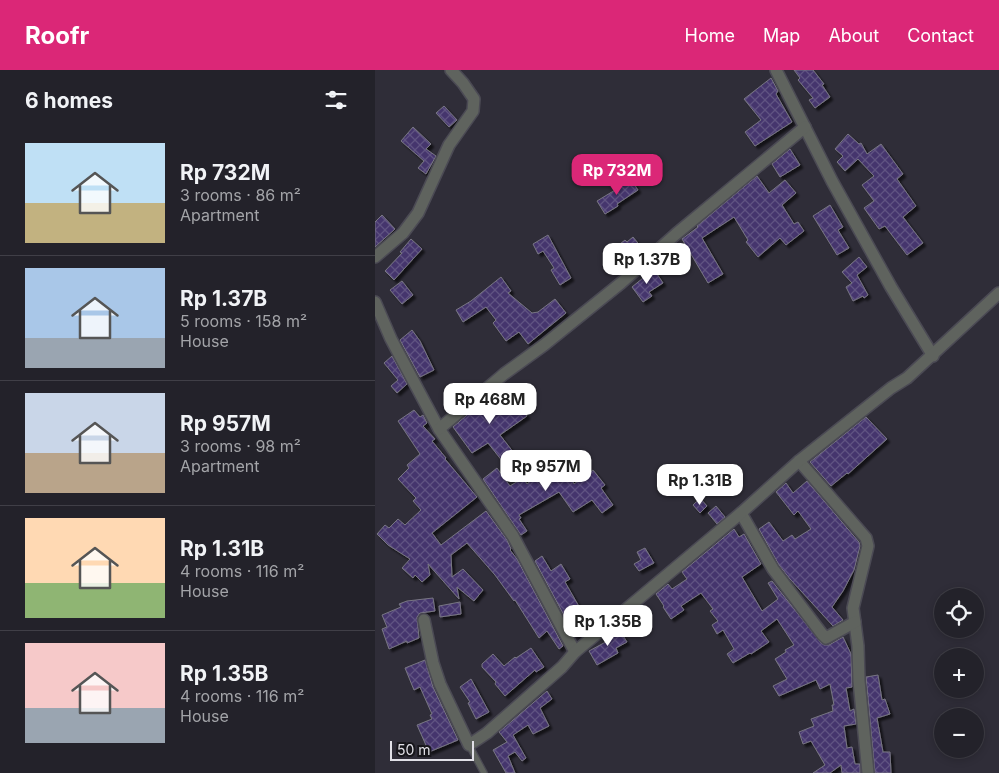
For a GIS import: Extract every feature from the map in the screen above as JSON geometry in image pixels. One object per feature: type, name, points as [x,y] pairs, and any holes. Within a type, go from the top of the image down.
[{"type":"street","points":[[375,257],[412,222],[449,146],[473,111],[474,99],[451,70]]},
{"type":"street","points":[[776,70],[832,181],[886,278],[933,356]]},
{"type":"street","points":[[439,429],[504,374],[544,345],[621,283],[676,234],[805,127]]},
{"type":"street","points":[[424,620],[433,663],[469,746],[487,734],[562,667],[575,652],[799,461],[933,356],[999,293]]},
{"type":"street","points":[[375,302],[391,339],[439,429],[513,536],[575,652]]},
{"type":"street","points":[[799,461],[866,538],[869,548],[853,608],[868,773]]},
{"type":"street","points":[[741,512],[773,569],[822,634],[827,638],[855,622]]},
{"type":"lane","points":[[469,746],[484,773]]},
{"type":"building","points":[[794,70],[813,70],[824,84],[822,85],[830,97],[815,108],[809,100],[813,98],[798,80],[800,78]]},
{"type":"building","points":[[771,78],[778,91],[776,94],[792,122],[755,146],[745,132],[761,120],[744,99]]},
{"type":"building","points":[[444,106],[457,120],[449,127],[436,113]]},
{"type":"building","points":[[413,127],[431,144],[426,149],[436,156],[426,174],[418,168],[424,161],[401,141]]},
{"type":"building","points":[[848,134],[859,144],[861,143],[867,154],[881,144],[903,174],[897,179],[916,206],[903,217],[923,243],[907,255],[885,226],[879,229],[864,208],[874,201],[862,185],[874,176],[858,159],[845,171],[837,162],[843,156],[835,149]]},
{"type":"building","points":[[790,149],[800,165],[780,177],[772,164]]},
{"type":"building","points":[[757,176],[769,193],[785,180],[796,193],[782,205],[794,224],[798,222],[804,231],[786,245],[780,238],[758,257],[746,242],[748,240],[734,217],[702,238],[723,274],[708,283],[682,239]]},
{"type":"building","points":[[630,178],[638,190],[605,214],[597,201],[620,187]]},
{"type":"building","points":[[830,205],[843,227],[838,230],[849,248],[837,255],[813,216]]},
{"type":"building","points":[[382,215],[395,229],[375,247],[375,222]]},
{"type":"building","points":[[548,235],[571,278],[560,285],[551,270],[554,268],[543,251],[538,254],[533,244]]},
{"type":"building","points":[[633,237],[642,248],[635,254],[638,257],[629,264],[616,247]]},
{"type":"building","points":[[411,239],[422,249],[394,280],[385,271],[402,253],[400,252]]},
{"type":"building","points":[[859,257],[867,267],[857,275],[868,295],[853,301],[846,287],[852,283],[842,272]]},
{"type":"building","points":[[653,268],[663,283],[649,292],[652,296],[643,302],[632,287]]},
{"type":"building","points":[[501,277],[511,291],[508,293],[532,313],[538,312],[555,299],[566,313],[528,344],[519,332],[506,341],[493,323],[496,320],[486,307],[463,322],[456,310],[471,301]]},
{"type":"building","points":[[402,281],[413,295],[402,304],[390,290]]},
{"type":"building","points":[[412,330],[420,341],[434,370],[420,377],[400,340]]},
{"type":"building","points":[[392,356],[407,384],[397,393],[391,386],[398,380],[384,363]]},
{"type":"building","points":[[495,391],[506,404],[515,398],[527,416],[500,435],[514,453],[503,462],[488,443],[472,453],[453,427]]},
{"type":"building","points":[[414,410],[420,417],[423,415],[427,423],[423,426],[435,439],[432,441],[477,497],[432,533],[441,545],[486,511],[507,540],[510,550],[517,559],[563,646],[559,649],[547,631],[539,638],[515,600],[467,543],[451,555],[452,577],[463,569],[483,590],[474,601],[457,587],[459,599],[428,564],[430,575],[422,582],[415,575],[413,578],[402,568],[410,559],[388,545],[377,534],[385,525],[389,528],[398,519],[405,525],[421,510],[413,501],[416,498],[398,479],[409,468],[407,465],[420,454],[398,421]]},
{"type":"building","points":[[866,417],[887,439],[848,474],[831,486],[810,462]]},
{"type":"building","points":[[566,463],[574,484],[593,470],[605,485],[601,488],[613,505],[602,513],[592,500],[573,512],[559,492],[519,515],[521,518],[519,519],[527,531],[521,535],[483,479],[497,468],[510,486],[523,478],[527,484],[540,473],[542,476]]},
{"type":"building","points":[[807,481],[859,542],[860,546],[854,570],[832,607],[843,620],[833,626],[779,565],[759,529],[769,522],[783,541],[792,535],[795,539],[811,529],[798,511],[794,515],[776,492],[786,483],[793,493]]},
{"type":"building","points":[[700,498],[707,506],[700,513],[693,505]]},
{"type":"building","points":[[716,506],[725,517],[717,524],[708,513]]},
{"type":"building","points":[[734,529],[739,537],[744,534],[761,564],[742,577],[762,611],[778,599],[768,583],[772,581],[821,643],[829,645],[843,637],[851,654],[852,687],[846,688],[850,711],[854,709],[856,724],[844,726],[847,748],[852,747],[855,764],[860,764],[860,773],[842,773],[841,765],[830,773],[813,773],[825,765],[811,741],[803,744],[799,732],[814,726],[811,719],[833,711],[832,705],[834,705],[830,684],[820,689],[816,680],[779,696],[773,686],[787,679],[775,659],[794,645],[777,619],[761,631],[769,642],[733,663],[727,654],[734,649],[723,630],[717,634],[712,625],[718,621],[710,611],[713,609],[701,593],[681,606],[684,610],[671,619],[656,594],[668,584],[672,589],[687,579],[682,572]]},
{"type":"building","points":[[645,548],[654,563],[639,571],[634,564],[641,560],[637,552]]},
{"type":"building","points":[[542,556],[551,571],[561,564],[570,579],[565,582],[581,610],[578,612],[588,629],[575,636],[535,561]]},
{"type":"building","points":[[433,598],[435,611],[420,613],[417,617],[419,638],[389,649],[382,629],[387,627],[382,615],[401,607],[399,604],[407,601]]},
{"type":"building","points":[[460,602],[461,614],[440,617],[439,606]]},
{"type":"building","points":[[617,626],[627,642],[616,648],[618,653],[597,665],[589,651],[613,638],[610,632]]},
{"type":"building","points":[[531,648],[544,667],[536,672],[535,670],[505,696],[495,684],[496,682],[482,667],[482,664],[493,654],[504,666]]},
{"type":"building","points":[[425,660],[433,687],[458,740],[429,752],[417,725],[432,719],[430,715],[432,714],[420,687],[414,690],[405,668]]},
{"type":"building","points":[[878,675],[882,700],[885,699],[890,714],[877,718],[883,752],[890,752],[891,773],[875,773],[866,677]]},
{"type":"building","points":[[471,679],[489,712],[476,719],[468,703],[470,702],[460,687]]},
{"type":"building","points":[[547,691],[552,699],[540,708],[549,726],[533,734],[528,725],[513,735],[526,758],[522,761],[515,752],[508,756],[515,773],[506,773],[493,750],[507,742],[499,732]]}]
